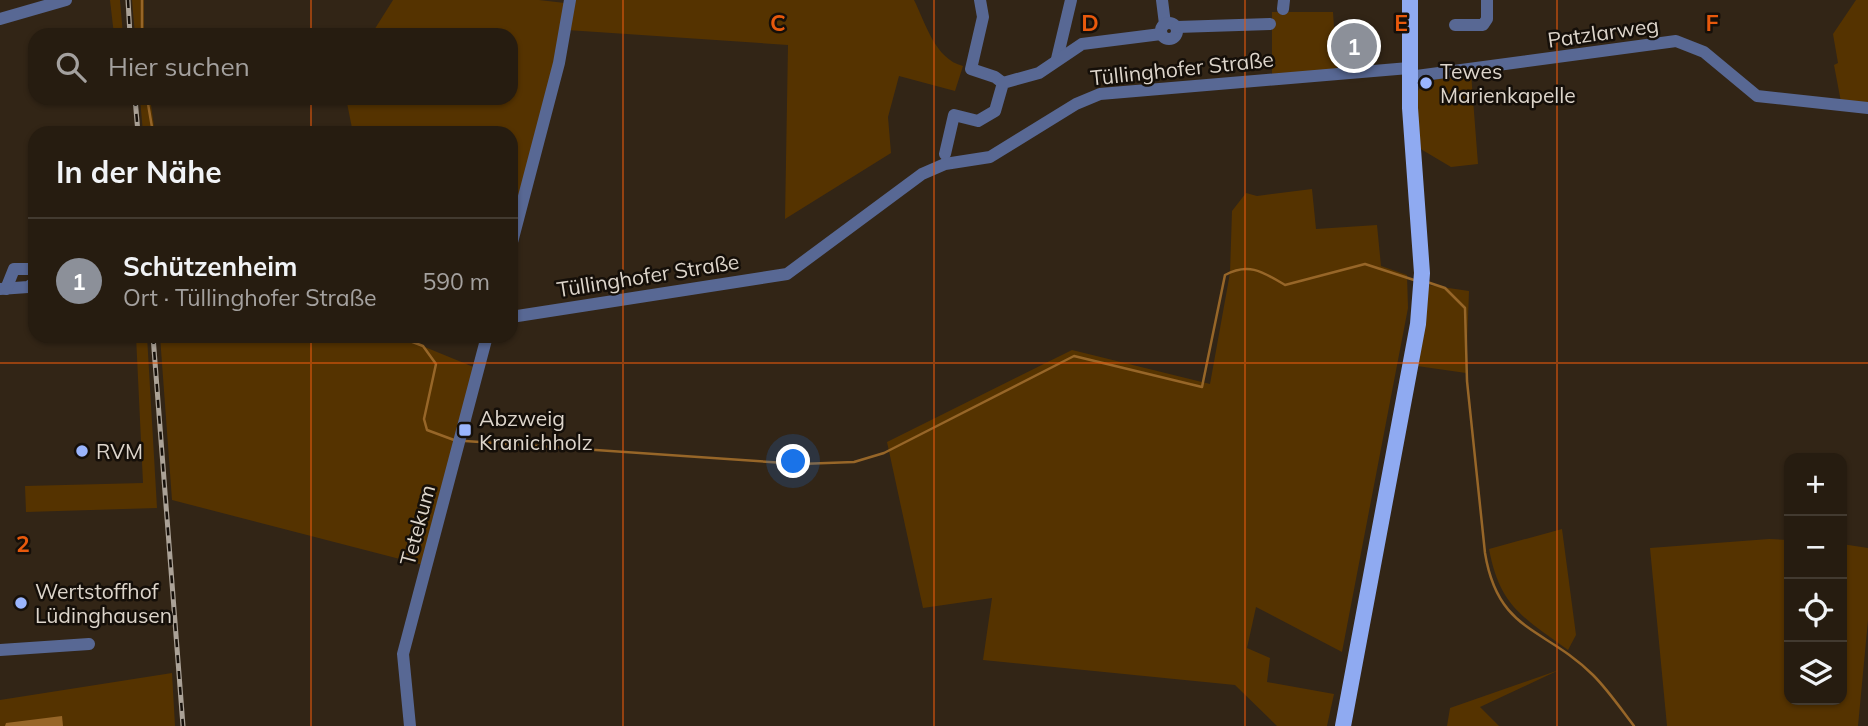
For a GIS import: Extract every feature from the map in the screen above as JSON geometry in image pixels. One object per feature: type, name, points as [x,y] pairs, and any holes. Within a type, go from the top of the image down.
[{"type":"main road","points":[[1343,726],[1418,324],[1421,281],[1409,73],[1410,0]]},
{"type":"street","points":[[0,19],[24,6],[66,0]]},
{"type":"street","points":[[518,219],[559,63],[569,0]]},
{"type":"street","points":[[980,0],[984,17],[971,69],[1003,83],[1040,73],[1082,44],[1168,28],[1270,24]]},
{"type":"street","points":[[1057,60],[1071,0]]},
{"type":"street","points":[[1162,0],[1168,28]]},
{"type":"street","points":[[1455,24],[1483,25],[1487,19],[1487,0]]},
{"type":"street","points":[[1063,33],[1082,44]]},
{"type":"street","name":"Patzlarweg","points":[[1409,73],[1676,41],[1704,52],[1757,96],[1868,108]]},
{"type":"street","name":"Tüllinghofer Straße","points":[[518,316],[787,274],[922,174],[945,164],[990,157],[1076,104],[1100,94],[1409,73]]},
{"type":"street","points":[[945,154],[954,115],[978,121],[995,111],[1003,83]]},
{"type":"street","points":[[3,289],[15,269],[28,269]]},
{"type":"street","points":[[3,289],[28,287]]},
{"type":"street","name":"Tetekum","points":[[410,726],[402,654],[485,343]]},
{"type":"street","points":[[0,650],[89,644]]},
{"type":"shaded area","points":[[110,0],[120,0],[122,28],[113,28]]},
{"type":"shaded area","points":[[132,0],[144,0],[144,28],[134,28]]},
{"type":"shaded area","points":[[393,0],[539,0],[565,3],[557,62],[521,202],[518,201],[518,126],[352,126],[347,105],[518,105],[518,28],[375,28]]},
{"type":"shaded area","points":[[570,0],[914,0],[938,48],[953,62],[963,66],[955,91],[899,76],[888,117],[891,153],[785,219],[788,45],[567,30]]},
{"type":"shaded area","points":[[1856,0],[1868,0],[1868,105],[1841,102],[1834,65],[1838,63],[1833,34]]},
{"type":"shaded area","points":[[1272,12],[1333,12],[1337,72],[1272,78]]},
{"type":"shaded area","points":[[1471,73],[1478,164],[1451,167],[1419,148],[1414,95],[1433,81]]},
{"type":"shaded area","points":[[141,105],[151,105],[154,126],[142,126]]},
{"type":"shaded area","points":[[1312,189],[1316,229],[1377,225],[1381,266],[1407,275],[1408,308],[1342,652],[1256,607],[1247,648],[1270,658],[1267,682],[1334,694],[1327,726],[1277,726],[1235,685],[983,660],[992,598],[923,608],[887,442],[1072,350],[1210,384],[1230,273],[1232,211],[1246,193],[1257,196]]},
{"type":"shaded area","points":[[1428,285],[1469,291],[1466,373],[1417,366]]},
{"type":"shaded area","points":[[136,343],[147,343],[157,508],[26,512],[25,486],[143,483]]},
{"type":"shaded area","points":[[161,343],[415,343],[476,368],[423,565],[172,500]]},
{"type":"shaded area","points":[[1562,529],[1576,635],[1568,650],[1526,619],[1507,598],[1494,569],[1489,549]]},
{"type":"shaded area","points":[[1784,540],[1784,705],[1847,705],[1847,545],[1868,548],[1868,620],[1858,726],[1667,726],[1650,548]]},
{"type":"shaded area","points":[[1559,670],[1480,707],[1499,726],[1447,726],[1450,708]]},
{"type":"shaded area","points":[[172,673],[175,726],[0,726],[0,700]]},
{"type":"shaded area","points":[[62,716],[63,726],[5,726],[6,723]]},
{"type":"waterway","points":[[142,0],[142,28]]},
{"type":"waterway","points":[[148,105],[152,126]]},
{"type":"waterway","points":[[465,441],[800,464],[854,462],[884,453],[1074,356],[1202,387],[1225,275],[1234,271],[1256,270],[1285,285],[1365,264],[1414,280]]},
{"type":"waterway","points":[[1427,282],[1445,288],[1465,308],[1467,381],[1485,553],[1491,579],[1512,614],[1593,675],[1634,726]]},
{"type":"waterway","points":[[415,343],[423,346],[436,364],[424,419],[427,430],[454,440]]},
{"type":"railway","points":[[128,0],[130,28]]},
{"type":"railway","points":[[136,105],[137,126]]},
{"type":"railway","points":[[154,343],[183,726]]},
{"type":"place","name":"Schützenheim","points":[[1354,46]]},
{"type":"place","name":"Tewes Marienkapelle","points":[[1426,83]]},
{"type":"place","name":"Abzweig Kranichholz","points":[[465,430]]},
{"type":"place","name":"RVM","points":[[82,451]]},
{"type":"place","name":"Wertstoffhof Lüdinghausen","points":[[21,603]]}]
